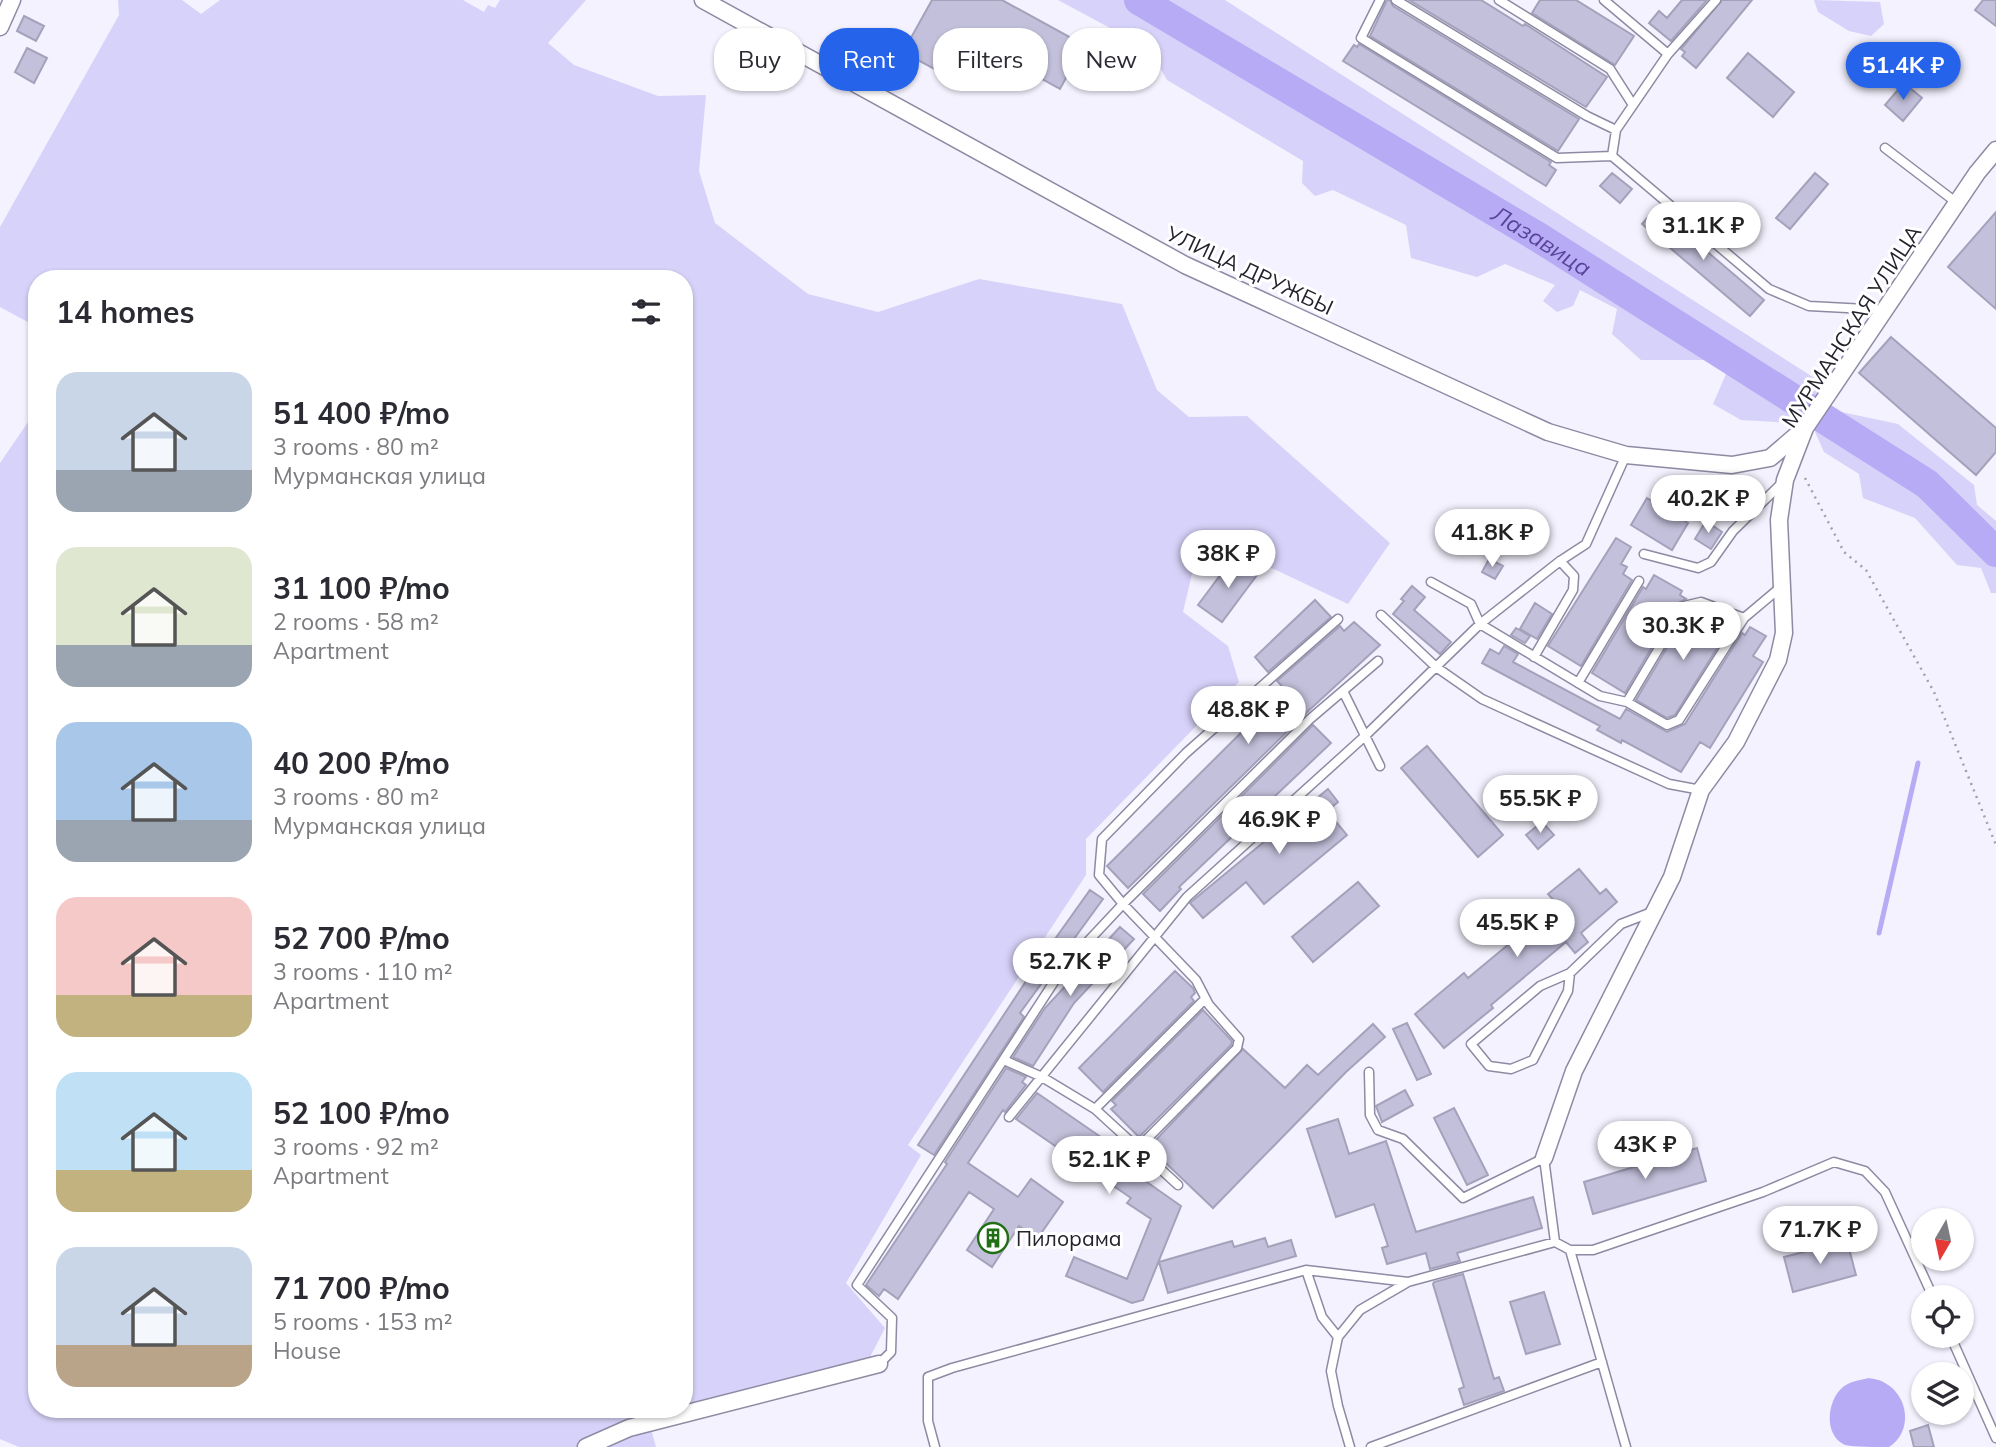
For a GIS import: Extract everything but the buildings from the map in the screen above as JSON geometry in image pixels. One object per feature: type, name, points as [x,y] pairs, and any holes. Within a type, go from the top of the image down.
[{"type":"street","points":[[0,27],[12,0]]},
{"type":"street","name":"УЛИЦА ДРУЖБЫ","points":[[703,0],[1185,265],[1548,432],[1626,456],[1732,465],[1770,458],[1805,428]]},
{"type":"street","name":"МУРМАНСКАЯ УЛИЦА","points":[[1544,1158],[1574,1071],[1672,877],[1701,790],[1736,742],[1778,660],[1784,633],[1779,520],[1785,480],[1805,428],[1957,202],[1996,150]]},
{"type":"street","points":[[693,1412],[879,1364]]},
{"type":"street","points":[[586,1447],[629,1428],[668,1418]]},
{"type":"lane","points":[[1380,0],[1361,38],[1556,158],[1612,156],[1769,289],[1809,306],[1885,310]]},
{"type":"lane","points":[[1396,0],[1587,116],[1616,130]]},
{"type":"lane","points":[[1499,0],[1610,69],[1633,106]]},
{"type":"lane","points":[[1604,0],[1668,54]]},
{"type":"lane","points":[[1612,156],[1616,130],[1668,54],[1716,0]]},
{"type":"lane","points":[[1885,148],[1957,202]]},
{"type":"lane","points":[[1009,1116],[1156,939],[1187,897],[1365,736],[1480,624],[1586,544],[1626,456]]},
{"type":"lane","points":[[1644,554],[1698,568],[1711,562],[1733,531],[1785,480]]},
{"type":"lane","points":[[1534,657],[1573,590],[1574,576],[1560,561]]},
{"type":"lane","points":[[1431,582],[1471,604],[1480,624],[1534,657],[1601,696],[1627,702],[1667,725],[1679,720],[1744,618],[1782,586]]},
{"type":"lane","points":[[1578,683],[1639,582]]},
{"type":"lane","points":[[1627,702],[1684,606],[1700,602],[1744,618]]},
{"type":"lane","points":[[1381,615],[1436,667],[1482,699],[1669,784],[1701,790]]},
{"type":"lane","points":[[1139,1147],[1237,1048],[1239,1039],[1205,999],[1196,980],[1099,875],[1102,839],[1186,753],[1338,619]]},
{"type":"lane","points":[[879,1364],[891,1352],[892,1318],[857,1285],[1063,968],[1123,904],[1310,719],[1378,661]]},
{"type":"lane","points":[[1343,691],[1380,766]]},
{"type":"lane","points":[[1570,972],[1568,991],[1533,1060],[1511,1069],[1489,1066],[1471,1044],[1540,986],[1570,972],[1621,924],[1655,911]]},
{"type":"lane","points":[[1095,1109],[1205,999]]},
{"type":"lane","points":[[1003,1060],[1042,1077],[1095,1109],[1178,1185]]},
{"type":"lane","points":[[1369,1072],[1370,1115],[1378,1130],[1403,1139],[1463,1198],[1544,1158],[1555,1242]]},
{"type":"lane","points":[[1350,1447],[1331,1371],[1338,1337],[1360,1310],[1408,1282],[1555,1242],[1570,1250],[1593,1250],[1763,1192],[1834,1162],[1865,1171],[1885,1192],[1928,1285]]},
{"type":"lane","points":[[1570,1250],[1626,1447]]},
{"type":"lane","points":[[935,1447],[928,1421],[928,1377],[952,1368],[1306,1270],[1408,1282]]},
{"type":"lane","points":[[1306,1270],[1322,1317],[1338,1337]]},
{"type":"lane","points":[[1956,1348],[1996,1438]]},
{"type":"lane","points":[[1371,1447],[1602,1362]]},
{"type":"path","points":[[1801,472],[1844,552],[1866,570],[1934,692],[1996,845]]},
{"type":"shaded area","points":[[118,0],[182,0],[201,14],[220,0],[463,0],[484,12],[488,5],[495,8],[500,0],[586,0],[548,43],[574,65],[658,96],[706,95],[699,171],[715,223],[808,294],[878,312],[979,279],[1122,304],[1157,390],[1189,417],[1247,416],[1390,543],[1348,604],[1223,545],[1192,574],[1183,612],[1228,646],[1239,682],[1086,839],[1086,875],[908,1145],[921,1155],[846,1283],[885,1328],[867,1363],[693,1406],[693,270],[28,270],[28,322],[0,307],[0,227],[119,15]]},
{"type":"shaded area","points":[[1058,0],[1225,0],[1819,381],[1818,400],[1796,423],[1741,420],[1713,404],[1726,374],[1712,360],[1641,360],[1612,334],[1617,309],[1580,290],[1573,306],[1557,312],[1543,301],[1555,285],[1505,264],[1477,277],[1411,258],[1406,225],[1333,190],[1315,196],[1302,183],[1303,161],[1167,80],[1161,70],[1161,28],[1110,28]]},
{"type":"shaded area","points":[[1814,0],[1880,2],[1884,24],[1871,36],[1849,31],[1818,12]]},
{"type":"shaded area","points":[[1832,410],[1898,424],[1974,485],[1977,505],[1996,521],[1996,593],[1991,593],[1981,568],[1957,565],[1915,518],[1863,498],[1859,474],[1824,452],[1815,432]]},
{"type":"shaded area","points":[[28,422],[28,1418],[648,1418],[656,1447],[19,1447],[0,1439],[0,463]]},
{"type":"shaded area","points":[[1869,1378],[1882,1381],[1893,1389],[1903,1405],[1905,1424],[1902,1433],[1889,1447],[1845,1445],[1833,1434],[1830,1426],[1831,1408],[1838,1393],[1849,1383]]},
{"type":"waterway","name":"Лазавица","points":[[1139,0],[1538,237],[1927,484],[1996,552]]},
{"type":"waterway","points":[[1879,933],[1918,763]]},
{"type":"place","name":"Пилорама","points":[[993,1238]]}]
